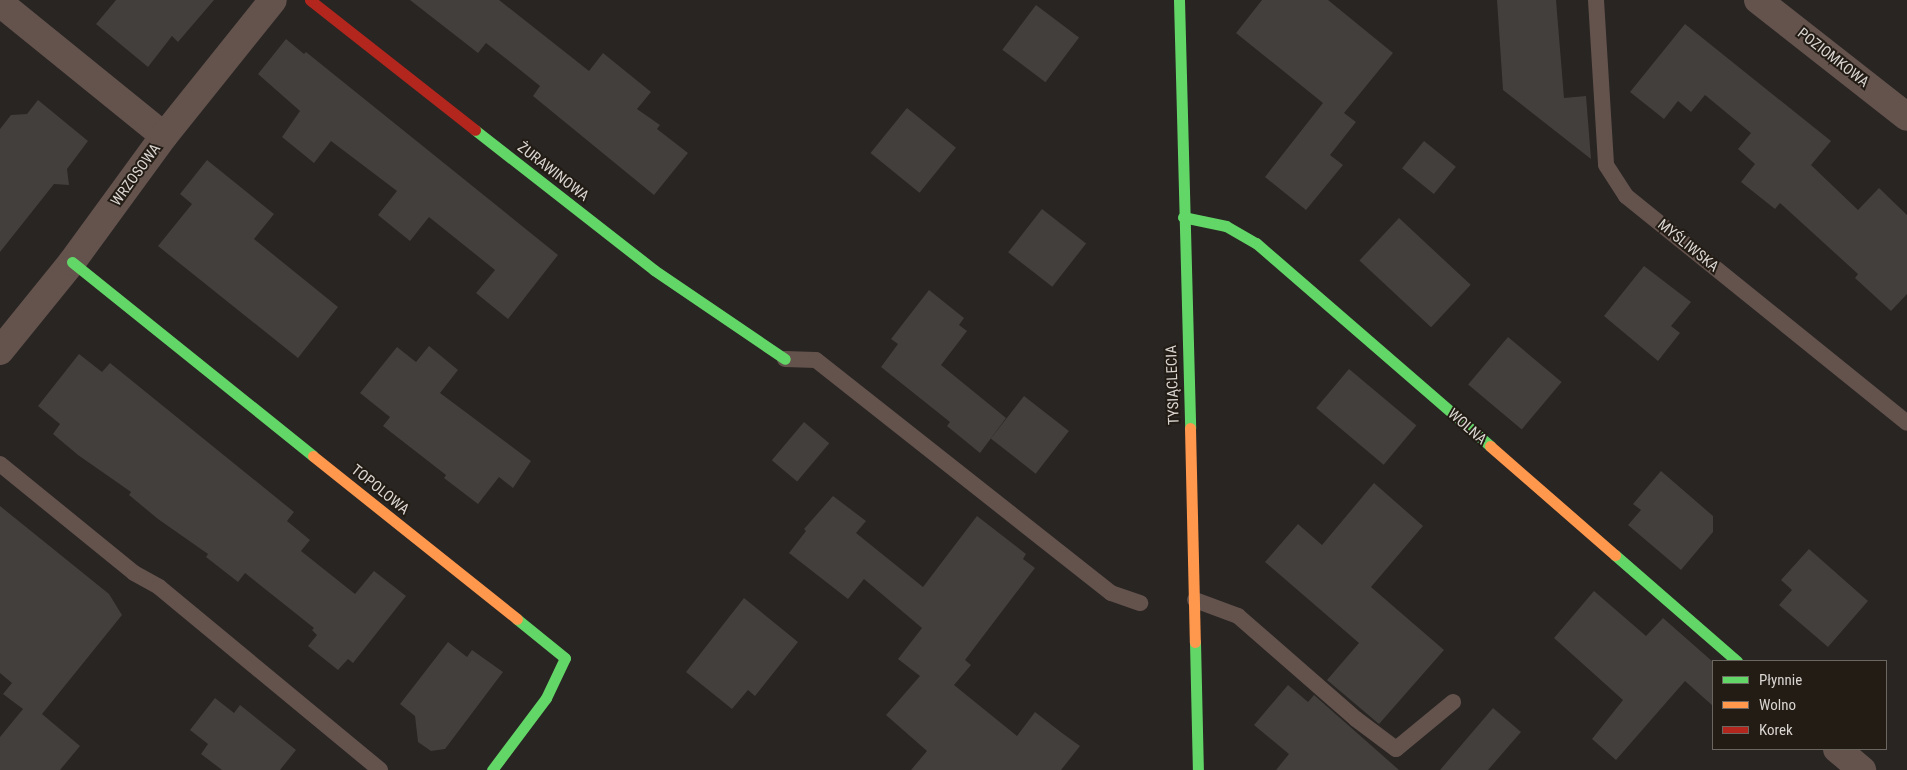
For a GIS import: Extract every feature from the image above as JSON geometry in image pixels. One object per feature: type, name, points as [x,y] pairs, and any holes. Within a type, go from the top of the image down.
[{"type":"street","name":"WRZOSOWA","points":[[0,351],[72,262],[164,136],[273,0]]},
{"type":"street","name":"ŻURAWINOWA","points":[[310,0],[654,270],[784,359]]},
{"type":"street","name":"TYSIĄCLECIA","points":[[1179,0],[1198,770]]},
{"type":"street","name":"POZIOMKOWA","points":[[1758,0],[1907,117]]},
{"type":"street","points":[[0,3],[164,136]]},
{"type":"street","name":"WOLNA","points":[[1183,217],[1226,226],[1256,243],[1736,660]]},
{"type":"street","name":"TOPOLOWA","points":[[72,262],[565,658],[546,698],[492,770]]},
{"type":"street","points":[[1838,750],[1862,770]]},
{"type":"lane","name":"MYŚLIWSKA","points":[[1596,0],[1606,165],[1626,196],[1907,422]]},
{"type":"lane","points":[[784,359],[816,360],[1111,593],[1140,603]]},
{"type":"lane","points":[[0,464],[134,573],[159,586],[380,770]]},
{"type":"lane","points":[[1195,600],[1238,616],[1356,719],[1396,749],[1453,702]]},
{"type":"building","points":[[116,0],[214,0],[178,42],[172,36],[148,67],[96,24]]},
{"type":"building","points":[[410,0],[499,0],[589,71],[603,53],[651,92],[637,109],[660,125],[657,129],[688,153],[654,195],[533,96],[540,86],[514,65],[486,43],[478,53]]},
{"type":"building","points":[[1262,0],[1328,0],[1393,53],[1344,113],[1356,122],[1330,155],[1343,165],[1306,210],[1265,177],[1323,103],[1236,33]]},
{"type":"building","points":[[1497,0],[1556,0],[1564,98],[1586,96],[1591,159],[1503,90]]},
{"type":"building","points":[[1036,5],[1079,37],[1045,82],[1002,50]]},
{"type":"building","points":[[1685,24],[1831,141],[1811,165],[1858,210],[1879,188],[1907,215],[1907,294],[1891,311],[1855,278],[1858,274],[1780,203],[1775,209],[1741,182],[1755,164],[1738,149],[1751,133],[1705,95],[1691,112],[1678,101],[1664,119],[1630,92]]},
{"type":"building","points":[[286,39],[304,54],[306,52],[558,255],[508,319],[476,293],[495,270],[429,217],[410,241],[378,215],[397,191],[331,141],[314,163],[282,137],[300,111],[258,74]]},
{"type":"building","points":[[38,100],[88,141],[67,169],[69,185],[54,184],[0,252],[0,129],[11,115],[27,114]]},
{"type":"building","points":[[907,108],[956,148],[919,193],[870,153]]},
{"type":"building","points":[[1424,141],[1456,167],[1434,194],[1402,168]]},
{"type":"building","points":[[207,160],[274,214],[254,239],[338,307],[298,358],[158,246],[192,204],[180,194]]},
{"type":"building","points":[[1042,209],[1086,243],[1052,287],[1008,252]]},
{"type":"building","points":[[1399,218],[1471,285],[1431,327],[1359,260]]},
{"type":"building","points":[[1644,266],[1691,302],[1671,326],[1680,333],[1658,361],[1604,316]]},
{"type":"building","points":[[929,290],[964,318],[959,325],[967,331],[941,365],[1006,418],[980,453],[947,426],[950,422],[881,367],[898,344],[891,339]]},
{"type":"building","points":[[1508,337],[1562,382],[1522,429],[1468,384]]},
{"type":"building","points":[[429,346],[458,370],[440,393],[531,461],[513,488],[499,477],[478,504],[444,478],[446,475],[383,426],[390,417],[360,393],[397,347],[416,362]]},
{"type":"building","points":[[79,354],[102,372],[110,363],[294,512],[287,521],[310,540],[301,551],[355,594],[374,571],[406,596],[353,663],[348,659],[338,670],[308,646],[317,635],[312,630],[314,628],[245,573],[238,582],[206,557],[208,554],[158,519],[129,495],[131,492],[78,455],[53,434],[60,424],[38,406]]},
{"type":"building","points":[[1349,369],[1416,426],[1384,465],[1316,408]]},
{"type":"building","points":[[1024,396],[1069,431],[1036,474],[991,439]]},
{"type":"building","points":[[804,422],[829,443],[797,482],[772,460]]},
{"type":"building","points":[[1661,471],[1713,516],[1713,532],[1681,570],[1628,525],[1641,510],[1633,504]]},
{"type":"building","points":[[1374,483],[1423,526],[1371,587],[1444,650],[1379,724],[1327,680],[1359,643],[1265,562],[1298,524],[1322,545]]},
{"type":"building","points":[[833,496],[866,521],[856,533],[923,587],[977,516],[1026,554],[1023,559],[1035,568],[965,660],[971,665],[954,685],[1017,736],[1035,712],[1080,746],[1061,770],[911,770],[927,751],[886,715],[920,676],[898,659],[922,628],[864,579],[848,599],[789,553],[806,531],[804,529]]},
{"type":"building","points":[[0,506],[109,594],[122,615],[42,714],[80,746],[60,770],[0,770],[0,737],[23,709],[3,694],[12,683],[0,673]]},
{"type":"building","points":[[1809,549],[1868,601],[1828,647],[1779,605],[1792,590],[1781,580]]},
{"type":"building","points":[[1594,591],[1646,636],[1663,618],[1712,661],[1712,705],[1685,681],[1616,760],[1592,739],[1623,700],[1554,638]]},
{"type":"building","points":[[744,598],[798,642],[755,696],[748,690],[732,709],[686,672]]},
{"type":"building","points":[[448,642],[467,657],[472,650],[503,672],[445,749],[431,751],[418,742],[415,716],[400,704]]},
{"type":"building","points":[[1288,685],[1308,702],[1314,695],[1399,770],[1276,770],[1289,754],[1254,725]]},
{"type":"building","points":[[215,698],[234,713],[240,705],[296,750],[280,770],[222,770],[201,754],[208,744],[190,730]]},
{"type":"building","points":[[1493,708],[1521,732],[1488,770],[1440,770]]},
{"type":"traffic: fast","points":[[1179,0],[1190,428]]},
{"type":"traffic: fast","points":[[475,130],[654,270],[785,359]]},
{"type":"traffic: fast","points":[[1183,217],[1226,226],[1256,243],[1490,446]]},
{"type":"traffic: fast","points":[[72,262],[313,456]]},
{"type":"traffic: fast","points":[[1615,555],[1736,660]]},
{"type":"traffic: fast","points":[[492,770],[546,698],[565,658],[517,619]]},
{"type":"traffic: fast","points":[[1195,642],[1198,770]]},
{"type":"traffic: slow","points":[[1190,428],[1195,642]]},
{"type":"traffic: slow","points":[[1490,446],[1615,555]]},
{"type":"traffic: slow","points":[[313,456],[517,619]]},
{"type":"traffic: jam","points":[[310,0],[475,130]]}]
